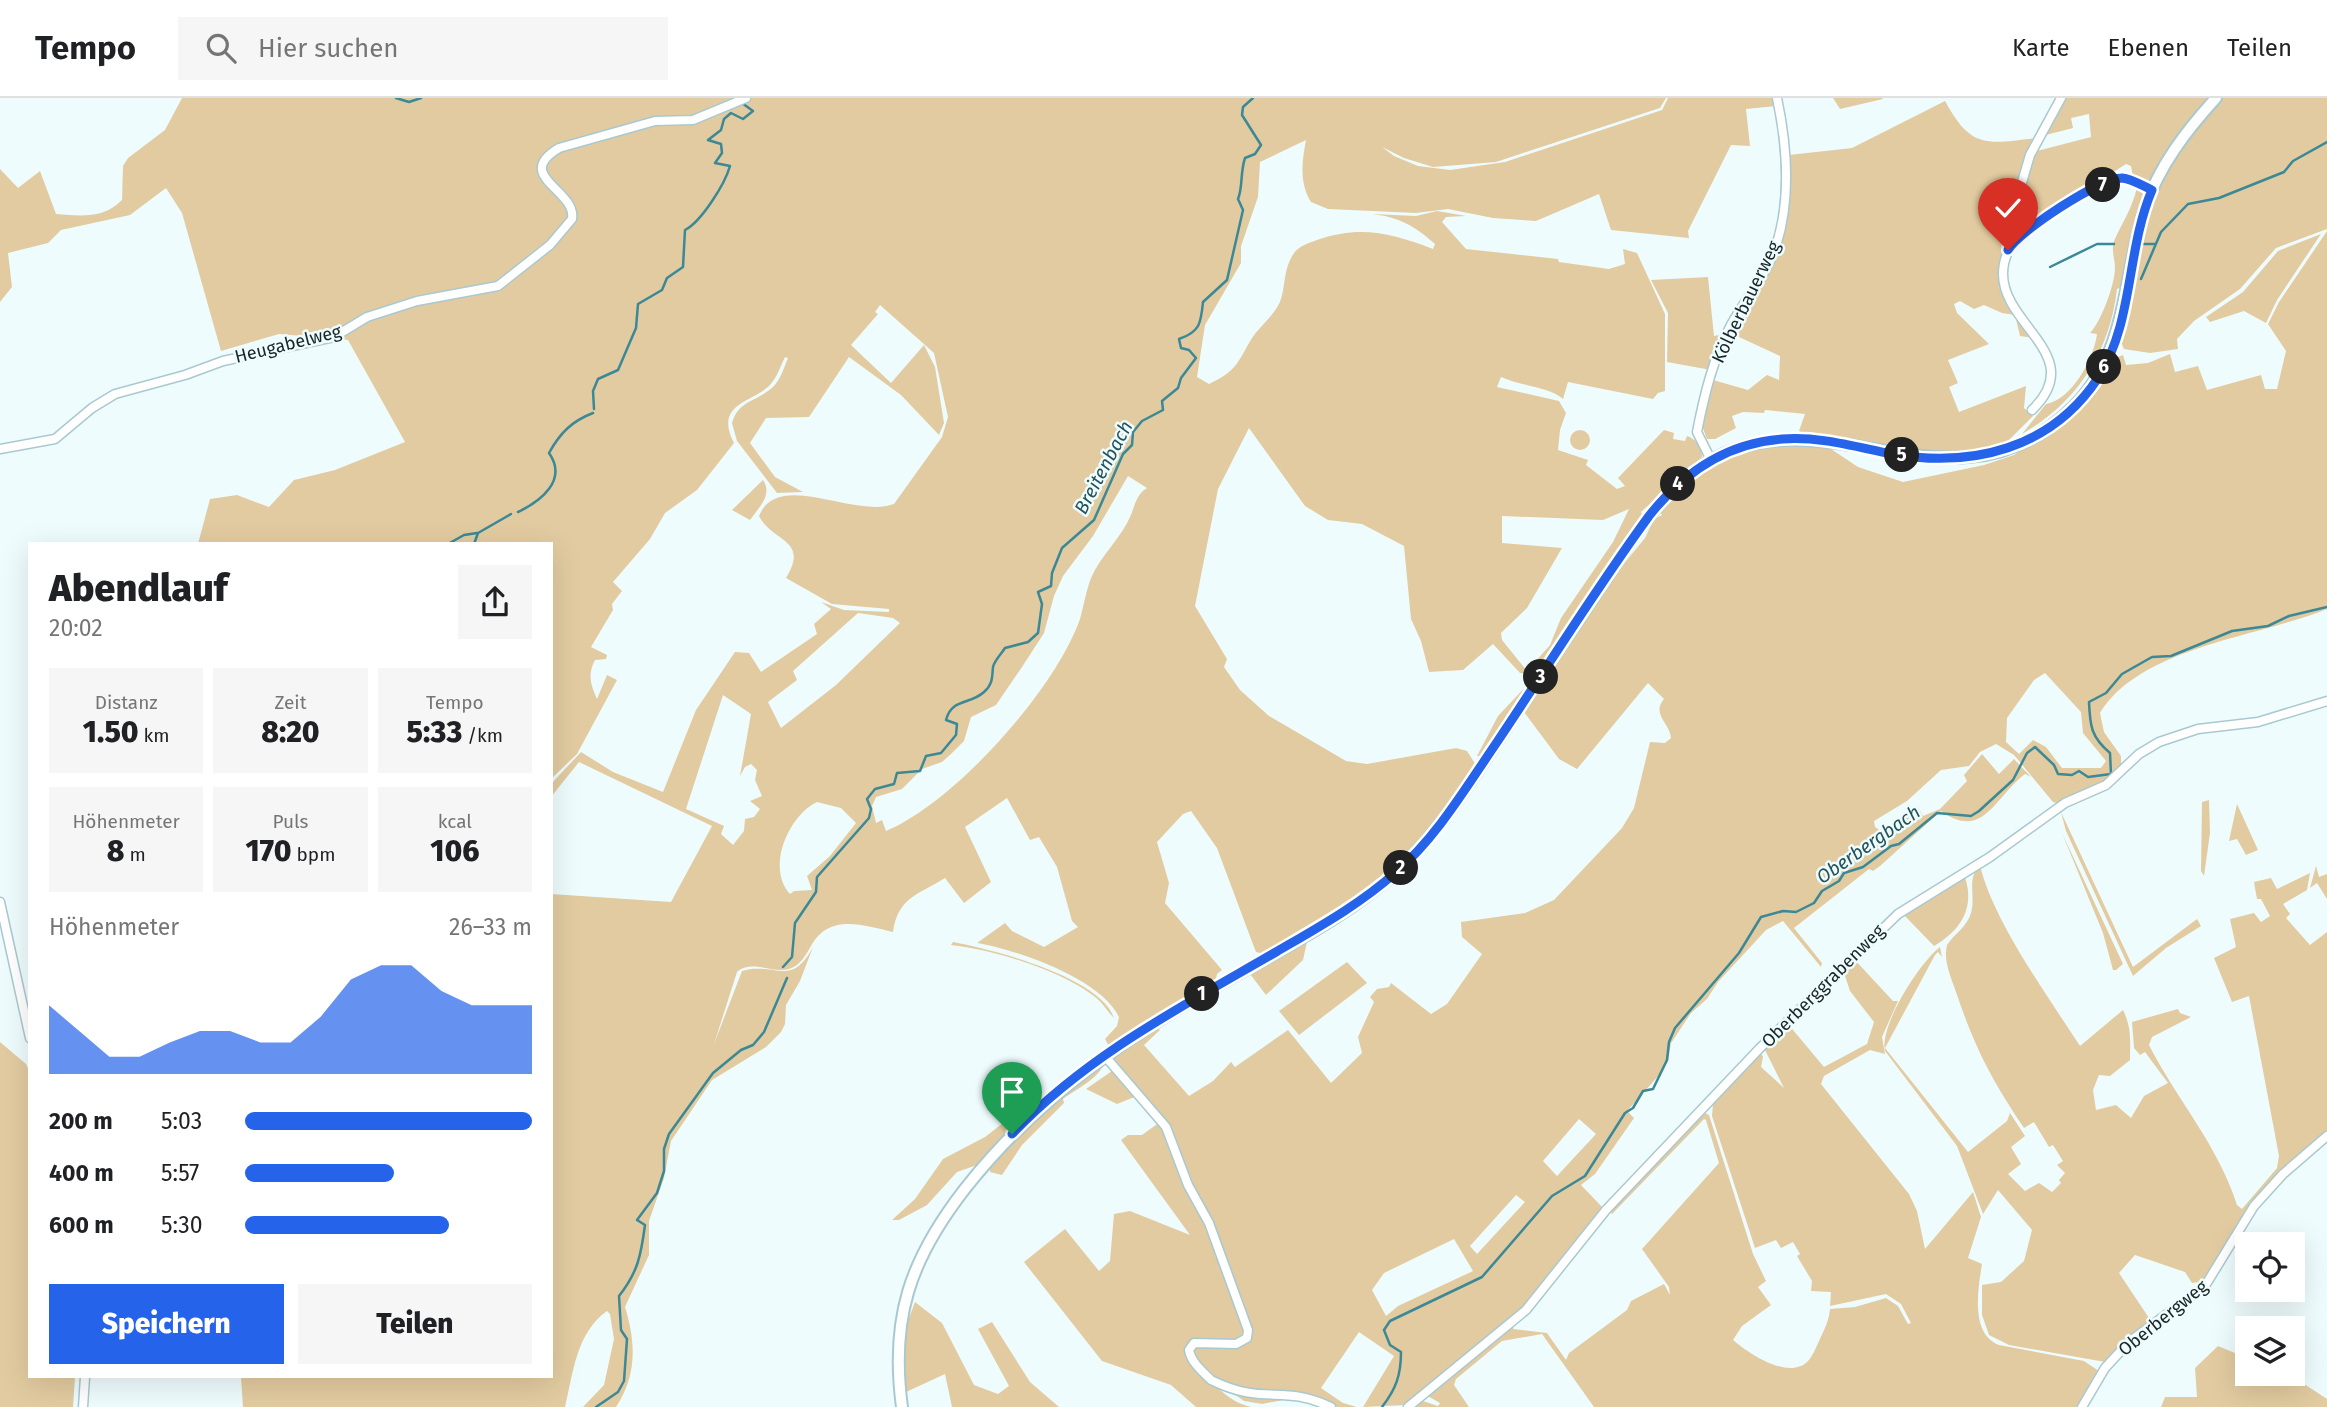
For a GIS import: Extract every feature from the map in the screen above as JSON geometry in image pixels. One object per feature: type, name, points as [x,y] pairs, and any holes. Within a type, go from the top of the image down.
[{"type":"main road","points":[[902,1407],[897,1358],[900,1322],[910,1281],[927,1245],[962,1193],[1012,1134],[1044,1102],[1104,1055],[1151,1024],[1346,911],[1398,871],[1432,835],[1468,786],[1649,516],[1675,486],[1711,460],[1746,446],[1783,439],[1821,440],[1923,458],[1961,459],[2009,449],[2040,434],[2077,404],[2109,358],[2124,312],[2138,233],[2152,190],[2172,152],[2216,98]]},
{"type":"street","name":"Kölberbauerweg","points":[[1711,460],[1697,436],[1707,388],[1728,331],[1773,254],[1783,216],[1784,155],[1777,98]]},
{"type":"street","points":[[2011,246],[2005,240],[2005,234],[2017,208],[2027,163],[2046,121],[2061,98]]},
{"type":"street","name":"Heugabelweg","points":[[0,449],[55,439],[92,408],[115,394],[185,375],[223,361],[334,337],[367,317],[417,301],[498,286],[550,246],[572,219],[571,205],[545,178],[542,168],[546,156],[559,148],[655,121],[693,120],[744,99]]},
{"type":"street","points":[[2032,410],[2047,391],[2050,365],[2045,349],[2018,313],[2005,289],[2004,268],[2011,246],[2033,224],[2109,182],[2124,178],[2152,190]]},
{"type":"street","name":"Oberberggrabenweg","points":[[1408,1407],[1526,1310],[1615,1200],[1760,1048],[1898,914],[2000,850],[2065,803],[2106,785],[2139,754],[2159,742],[2188,731],[2252,723],[2327,701]]},
{"type":"street","points":[[0,902],[28,1029]]},
{"type":"street","points":[[1104,1055],[1167,1127],[1188,1185],[1209,1223],[1248,1335],[1239,1344],[1194,1343],[1189,1352],[1210,1379],[1244,1403]]},
{"type":"street","name":"Oberbergweg","points":[[2082,1407],[2105,1368],[2129,1342],[2200,1291],[2255,1206],[2283,1174],[2327,1136]]},
{"type":"street","points":[[83,1407],[85,1378]]},
{"type":"street","points":[[1273,1405],[1304,1398],[1331,1407]]},
{"type":"shaded area","points":[[182,98],[1666,98],[1660,108],[1496,162],[1433,167],[1404,158],[1382,147],[1394,156],[1418,166],[1450,170],[1505,162],[1662,110],[1668,98],[1775,98],[1776,106],[1746,109],[1750,146],[1731,145],[1688,231],[1689,238],[1611,230],[1599,194],[1536,221],[1493,218],[1448,209],[1416,213],[1328,209],[1311,202],[1307,195],[1303,180],[1306,140],[1260,162],[1258,197],[1241,246],[1241,263],[1205,325],[1197,377],[1209,384],[1235,366],[1252,338],[1279,304],[1288,265],[1299,248],[1333,235],[1362,232],[1389,235],[1433,249],[1435,244],[1413,227],[1390,217],[1372,214],[1416,216],[1437,211],[1466,216],[1446,217],[1442,222],[1466,249],[1558,259],[1559,262],[1609,269],[1625,264],[1623,249],[1637,253],[1665,314],[1665,391],[1658,393],[1653,399],[1568,382],[1563,399],[1550,392],[1501,377],[1497,387],[1559,401],[1566,413],[1560,430],[1558,450],[1588,460],[1586,465],[1617,489],[1625,486],[1618,478],[1664,430],[1674,433],[1673,439],[1685,441],[1687,436],[1693,439],[1700,447],[1702,457],[1641,512],[1643,516],[1543,665],[1531,674],[1520,673],[1493,644],[1463,670],[1429,672],[1421,641],[1411,619],[1404,546],[1362,524],[1328,520],[1305,506],[1249,428],[1218,489],[1195,606],[1227,659],[1224,667],[1240,690],[1269,716],[1346,761],[1367,764],[1456,748],[1467,751],[1476,765],[1474,771],[1411,854],[1357,899],[1264,954],[1256,952],[1217,848],[1191,811],[1183,814],[1157,842],[1169,883],[1165,903],[1222,970],[1217,974],[1215,982],[1109,1046],[1105,1039],[1117,1026],[1119,1017],[1109,1003],[1094,990],[1076,978],[1034,959],[977,943],[1005,923],[1012,931],[1044,947],[1078,927],[1072,921],[1057,867],[1039,837],[1030,840],[1007,798],[965,827],[991,882],[964,903],[945,878],[918,893],[905,904],[899,911],[893,932],[859,925],[837,925],[818,936],[802,960],[789,969],[749,967],[737,972],[714,1044],[742,971],[789,970],[797,967],[805,960],[813,947],[800,981],[786,1005],[785,1024],[781,1032],[766,1047],[712,1080],[671,1141],[664,1178],[649,1221],[649,1255],[625,1307],[633,1346],[631,1371],[616,1407],[583,1407],[604,1385],[614,1339],[610,1314],[607,1311],[588,1331],[582,1342],[565,1407],[243,1407],[241,1378],[553,1378],[553,894],[671,902],[712,826],[579,762],[553,794],[553,782],[581,752],[613,772],[663,792],[696,710],[735,652],[749,653],[761,672],[817,634],[814,624],[831,609],[821,602],[844,610],[889,612],[889,609],[832,604],[786,578],[794,556],[791,548],[765,525],[759,516],[769,503],[782,496],[819,498],[859,506],[894,504],[942,437],[948,417],[934,353],[880,305],[875,312],[878,314],[851,345],[891,383],[924,345],[935,367],[944,423],[939,435],[901,395],[849,357],[809,417],[766,418],[750,443],[775,477],[803,492],[777,493],[737,441],[732,423],[742,407],[775,384],[788,358],[785,357],[769,386],[737,406],[729,420],[729,430],[734,443],[697,490],[665,513],[650,539],[613,582],[622,591],[612,604],[613,610],[591,647],[607,655],[606,659],[595,660],[591,670],[597,699],[607,675],[617,680],[577,754],[553,777],[553,542],[199,542],[210,499],[237,495],[269,507],[294,480],[335,470],[405,442],[348,340],[279,334],[221,351],[182,213],[166,188],[130,215],[61,230],[48,243],[8,253],[12,287],[0,302],[0,169],[18,188],[40,171],[56,214],[83,215],[107,210],[122,200],[123,166],[128,158],[165,130]],"holes":[[[1128,476],[1147,488],[1139,496],[1127,523],[1091,578],[1080,619],[1049,678],[1000,741],[971,770],[942,796],[886,831],[882,820],[876,823],[872,806],[876,797],[902,789],[922,769],[942,762],[964,741],[971,717],[996,705],[1044,633],[1054,596],[1063,576],[1093,536]],[[1629,509],[1613,542],[1561,618],[1550,645],[1527,671],[1502,640],[1501,633],[1527,608],[1562,548],[1502,543],[1502,516],[1603,520]],[[858,613],[893,618],[900,623],[836,685],[781,728],[768,702],[797,680],[793,671]],[[723,695],[751,714],[740,776],[745,767],[751,764],[757,770],[755,780],[762,796],[750,801],[760,809],[754,817],[745,819],[744,831],[733,845],[721,834],[724,826],[686,809]],[[817,802],[841,808],[856,823],[830,856],[807,876],[812,890],[794,891],[790,894],[783,883],[780,857],[789,830],[807,809]]]},
{"type":"shaded area","points":[[1833,98],[1882,98],[1883,99],[1840,109]]},
{"type":"shaded area","points":[[2064,98],[2208,98],[2177,136],[2150,181],[2133,177],[2131,166],[2126,164],[2011,237],[2033,152],[2091,137],[2089,114],[2071,118],[2073,128],[2042,136]]},
{"type":"shaded area","points":[[2221,98],[2327,98],[2327,229],[2276,248],[2240,289],[2194,321],[2177,339],[2178,349],[2150,353],[2124,349],[2120,340],[2148,210],[2167,168]]},
{"type":"shaded area","points":[[1945,101],[1963,128],[1982,140],[1992,142],[2036,138],[2010,218],[2002,232],[2000,275],[2034,338],[2020,336],[2015,315],[1984,305],[1974,309],[1960,301],[1954,304],[1957,313],[1989,344],[1948,360],[1958,383],[1949,387],[1959,412],[2026,386],[2024,408],[2033,416],[2007,442],[1961,456],[1805,436],[1799,431],[1805,414],[1765,410],[1764,413],[1743,412],[1732,416],[1736,428],[1715,439],[1707,439],[1701,423],[1713,380],[1748,390],[1767,375],[1779,380],[1780,356],[1739,337],[1733,327],[1778,253],[1789,155],[1852,148]]},
{"type":"shaded area","points":[[2137,187],[2143,194],[2131,232],[2122,287],[2117,289],[2113,312],[2099,354],[2088,373],[2059,407],[2022,434],[2046,404],[2065,395],[2086,366],[2097,334],[2090,333],[2103,312],[2113,283],[2114,241]]},
{"type":"shaded area","points":[[2327,231],[2327,609],[2171,658],[2118,691],[2100,713],[2104,732],[2121,756],[2121,769],[2113,779],[2060,804],[2053,802],[2014,755],[1996,744],[1980,752],[1969,766],[1941,770],[1907,801],[1874,821],[1875,827],[1882,832],[1918,807],[1923,816],[1940,809],[1967,781],[1964,775],[1982,754],[1999,774],[2014,759],[2031,777],[2025,774],[1978,819],[1955,819],[1941,811],[1880,866],[1873,871],[1869,869],[1794,928],[1822,963],[1821,967],[1783,921],[1766,930],[1718,982],[1707,999],[1691,1013],[1671,1043],[1668,1061],[1661,1073],[1627,1111],[1634,1118],[1595,1174],[1581,1185],[1604,1209],[1525,1308],[1406,1405],[1363,1407],[1394,1356],[1359,1332],[1321,1388],[1343,1403],[1357,1407],[1337,1407],[1319,1399],[1299,1397],[1262,1404],[1244,1401],[1217,1382],[1192,1354],[1193,1346],[1239,1346],[1251,1336],[1165,1120],[1112,1057],[1160,1030],[1144,1045],[1189,1096],[1213,1081],[1231,1062],[1235,1067],[1288,1030],[1331,1083],[1362,1053],[1358,1037],[1374,1002],[1370,997],[1377,989],[1389,987],[1391,983],[1431,1014],[1447,1004],[1482,954],[1462,937],[1461,922],[1525,913],[1554,900],[1622,828],[1634,808],[1650,742],[1665,743],[1671,738],[1659,709],[1664,699],[1648,683],[1577,769],[1559,759],[1524,712],[1622,566],[1645,538],[1654,519],[1662,515],[1659,511],[1678,489],[1714,463],[1759,447],[1784,443],[1828,447],[1858,467],[1903,482],[1984,465],[2014,455],[2054,429],[2091,393],[2118,357],[2123,355],[2126,365],[2148,363],[2170,354],[2175,372],[2198,366],[2207,390],[2261,375],[2265,389],[2277,389],[2286,351],[2268,324],[2279,302]],"holes":[[[2045,673],[2081,712],[2083,733],[2106,761],[2101,768],[2062,768],[2046,747],[2033,740],[2019,754],[2006,742],[2007,718],[2034,680]],[[1579,1119],[1596,1134],[1557,1176],[1543,1161]],[[1516,1195],[1525,1202],[1477,1254],[1470,1246]],[[1454,1239],[1473,1271],[1398,1306],[1386,1316],[1372,1290],[1384,1273]]]},
{"type":"shaded area","points":[[2321,234],[2277,300],[2266,323],[2244,311],[2210,322],[2206,317],[2243,292],[2278,251]]},
{"type":"shaded area","points":[[1708,277],[1714,336],[1724,334],[1711,370],[1667,362],[1668,313],[1651,280]]},
{"type":"shaded area","points":[[1576,430],[1584,430],[1590,440],[1584,450],[1576,450],[1570,444],[1570,436]]},
{"type":"shaded area","points":[[763,480],[766,496],[750,520],[732,510]]},
{"type":"shaded area","points":[[1531,681],[1483,756],[1477,756],[1498,716]]},
{"type":"shaded area","points":[[2209,800],[2210,833],[2204,876],[2201,871],[2202,802]]},
{"type":"shaded area","points":[[2237,804],[2258,850],[2246,855],[2237,839],[2229,841]]},
{"type":"shaded area","points":[[2061,812],[2133,967],[2197,919],[2201,926],[2166,948],[2133,976],[2066,831]]},
{"type":"shaded area","points":[[2062,833],[2123,964],[2116,970],[2113,970],[2103,933]]},
{"type":"shaded area","points":[[1980,865],[1986,886],[2009,933],[2080,1046],[2123,1010],[2129,1029],[2130,1060],[2110,1076],[2099,1075],[2093,1090],[2096,1110],[2116,1105],[2131,1118],[2144,1096],[2168,1083],[2145,1052],[2140,1055],[2134,1048],[2132,1022],[2178,1009],[2180,1013],[2191,1017],[2152,1037],[2149,1045],[2219,1162],[2237,1205],[2242,1209],[2277,1168],[2279,1156],[2249,996],[2232,1002],[2214,958],[2236,947],[2230,919],[2254,913],[2261,922],[2270,916],[2261,899],[2257,899],[2254,882],[2271,878],[2277,889],[2310,873],[2307,890],[2283,904],[2290,914],[2286,918],[2310,945],[2327,932],[2327,1132],[2272,1181],[2238,1232],[2235,1232],[2235,1237],[2206,1281],[2192,1283],[2185,1272],[2135,1255],[2119,1273],[2151,1321],[2105,1362],[2009,1345],[1989,1335],[1982,1315],[1982,1285],[2001,1282],[2024,1261],[2032,1230],[1998,1190],[1983,1214],[1957,1146],[1885,1051],[1885,1048],[1968,1152],[2007,1121],[2010,1113],[2025,1136],[2011,1147],[2021,1164],[2008,1174],[2025,1191],[2039,1183],[2052,1192],[2061,1183],[2059,1180],[2065,1173],[2057,1165],[2063,1161],[2053,1145],[2049,1147],[2034,1122],[2024,1128],[2002,1094],[1977,1047],[1948,969],[1947,945],[1971,913],[1972,882]]},
{"type":"shaded area","points":[[2316,866],[2319,877],[2327,874],[2327,899],[2317,883],[2310,888]]},
{"type":"shaded area","points":[[1965,877],[1968,899],[1963,917],[1952,933],[1934,946],[1903,914]]},
{"type":"shaded area","points":[[953,942],[1017,958],[1067,978],[1089,990],[1105,1003],[1114,1018],[1095,996],[1061,976],[1005,956],[951,945]]},
{"type":"shaded area","points":[[1307,942],[1303,960],[1266,995],[1250,974]]},
{"type":"shaded area","points":[[1940,947],[1942,957],[1938,952],[1935,955],[1885,1048],[1888,1026],[1912,980]]},
{"type":"shaded area","points":[[1854,959],[1893,1001],[1898,1001],[1882,1037],[1885,1054],[1870,1050],[1824,1076],[1821,1084],[1909,1194],[1917,1211],[1925,1249],[1973,1192],[1981,1217],[1968,1258],[1982,1264],[1978,1310],[1984,1331],[1999,1345],[2084,1361],[2099,1371],[2079,1407],[1594,1407],[1542,1334],[1502,1341],[1456,1379],[1454,1385],[1469,1407],[1412,1407],[1420,1400],[1438,1406],[1440,1403],[1426,1395],[1514,1325],[1513,1329],[1547,1333],[1566,1360],[1569,1353],[1627,1310],[1631,1301],[1664,1284],[1670,1295],[1669,1287],[1642,1249],[1719,1163],[1706,1120],[1704,1119],[1612,1214],[1610,1211],[1703,1112],[1709,1115],[1753,1254],[1766,1281],[1758,1287],[1771,1305],[1742,1326],[1733,1340],[1758,1358],[1790,1368],[1800,1366],[1811,1357],[1829,1318],[1830,1309],[1855,1307],[1886,1298],[1898,1306],[1908,1324],[1911,1323],[1901,1304],[1886,1294],[1830,1306],[1831,1292],[1811,1291],[1812,1281],[1797,1256],[1800,1254],[1793,1242],[1781,1248],[1776,1240],[1755,1248],[1712,1116],[1713,1103],[1760,1052],[1763,1057],[1761,1067],[1784,1088],[1764,1048],[1788,1024],[1824,1067],[1867,1044],[1874,1022],[1850,991],[1843,970]]},
{"type":"shaded area","points":[[1347,962],[1367,983],[1299,1035],[1279,1011]]},
{"type":"shaded area","points":[[0,1042],[28,1068],[28,1378],[75,1378],[73,1407],[0,1407]]},
{"type":"shaded area","points":[[1104,1063],[1092,1079],[1063,1099],[1064,1103],[1022,1145],[1002,1175],[990,1172],[990,1167],[1044,1109]]},
{"type":"shaded area","points":[[1112,1071],[1137,1096],[1117,1104],[1086,1089]]},
{"type":"shaded area","points":[[1020,1110],[1024,1112],[977,1165],[957,1172],[927,1205],[899,1220],[892,1220],[915,1199],[943,1159],[985,1137]]},
{"type":"shaded area","points":[[1160,1122],[1201,1211],[1246,1330],[1241,1342],[1188,1346],[1221,1391],[1251,1407],[1196,1407],[1171,1385],[1102,1361],[1024,1262],[1065,1229],[1099,1271],[1110,1261],[1114,1214],[1130,1211],[1190,1235],[1121,1140],[1128,1135],[1142,1135]]},
{"type":"shaded area","points":[[915,1302],[942,1323],[974,1385],[998,1394],[1009,1386],[978,1329],[992,1322],[1030,1382],[1059,1407],[952,1407],[945,1374],[906,1392],[904,1332]]},
{"type":"shaded area","points":[[2218,1346],[2235,1353],[2235,1386],[2305,1385],[2327,1399],[2327,1407],[2161,1407],[2165,1397],[2197,1397],[2195,1368]]},
{"type":"waterway","points":[[396,98],[409,102],[421,98]]},
{"type":"waterway","name":"Breitenbach","points":[[783,967],[792,957],[795,923],[816,892],[817,877],[869,818],[871,809],[867,799],[875,789],[894,784],[897,773],[920,771],[926,756],[941,753],[956,735],[957,724],[946,720],[953,708],[979,696],[987,689],[992,680],[994,665],[1005,648],[1028,642],[1038,633],[1042,604],[1038,592],[1051,586],[1052,573],[1062,548],[1094,520],[1123,454],[1132,445],[1133,432],[1142,421],[1163,410],[1162,401],[1178,388],[1181,378],[1196,358],[1189,350],[1181,348],[1179,339],[1195,330],[1200,321],[1203,302],[1227,280],[1243,210],[1238,199],[1243,164],[1245,158],[1255,154],[1261,145],[1242,115],[1243,107],[1253,98]]},
{"type":"waterway","points":[[594,409],[593,391],[598,379],[618,370],[636,328],[638,304],[662,290],[667,278],[683,267],[685,230],[712,202],[730,166],[715,163],[722,153],[721,144],[708,140],[721,130],[724,119],[731,113],[743,119],[753,111],[742,103]]},
{"type":"waterway","points":[[2141,279],[2161,232],[2188,204],[2219,198],[2284,172],[2293,161],[2327,142]]},
{"type":"waterway","points":[[2050,267],[2097,244],[2114,244]]},
{"type":"waterway","points":[[2144,244],[2155,244]]},
{"type":"waterway","points":[[518,512],[543,496],[554,481],[554,463],[549,453],[558,439],[567,428],[593,413]]},
{"type":"waterway","points":[[475,542],[478,533],[511,514]]},
{"type":"waterway","points":[[452,542],[464,535],[477,533]]},
{"type":"waterway","name":"Oberbergbach","points":[[1382,1407],[1397,1381],[1401,1360],[1401,1352],[1390,1345],[1384,1330],[1390,1321],[1482,1277],[1552,1196],[1585,1176],[1625,1113],[1633,1108],[1643,1091],[1653,1089],[1667,1060],[1669,1042],[1675,1028],[1739,953],[1761,917],[1783,911],[1796,912],[1814,903],[1822,891],[1839,881],[1844,873],[1863,867],[1891,846],[1899,844],[1937,813],[1971,816],[2013,780],[2027,753],[2035,747],[2054,765],[2058,774],[2072,775],[2079,771],[2088,777],[2111,774],[2110,753],[2099,742],[2093,730],[2089,702],[2106,693],[2122,674],[2152,657],[2171,656],[2232,631],[2268,626],[2289,616],[2327,607]]},
{"type":"waterway","name":"Breitenbach","points":[[596,1407],[618,1392],[624,1381],[627,1339],[621,1330],[619,1296],[638,1263],[645,1225],[637,1220],[657,1193],[664,1171],[664,1149],[669,1134],[713,1073],[741,1050],[753,1045],[764,1032],[787,978]]},
{"type":"route","points":[[1012,1134],[1060,1088],[1104,1055],[1151,1024],[1346,911],[1398,871],[1432,835],[1468,786],[1649,516],[1675,486],[1702,466],[1735,449],[1783,439],[1821,440],[1923,458],[1973,458],[2020,445],[2052,426],[2069,412],[2092,386],[2113,349],[2124,312],[2138,233],[2152,190],[2124,178],[2109,182],[2033,224],[2021,233],[2008,250]]}]
